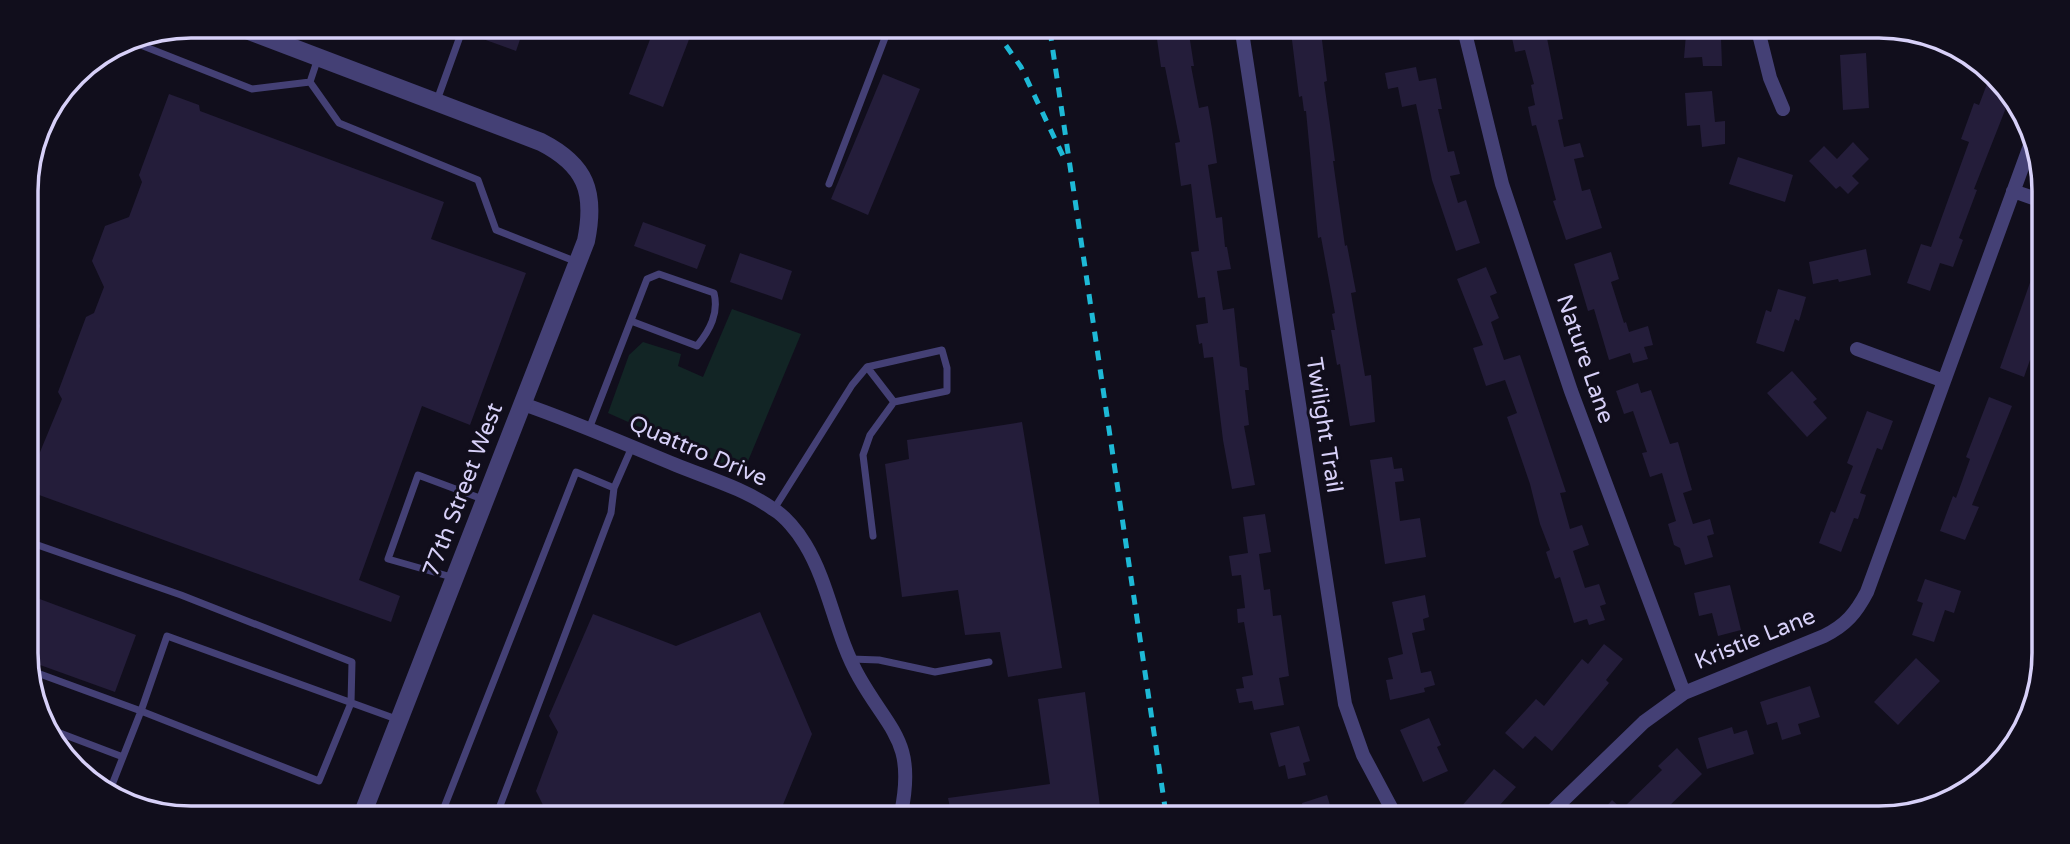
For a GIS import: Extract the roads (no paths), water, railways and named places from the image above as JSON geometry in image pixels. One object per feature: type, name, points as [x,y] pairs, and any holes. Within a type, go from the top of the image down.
[{"type":"street","points":[[267,38],[436,103]]},
{"type":"street","name":"Twilight Trail","points":[[1243,38],[1345,704],[1363,755],[1390,805]]},
{"type":"street","name":"Nature Lane","points":[[1466,38],[1502,184],[1571,391],[1684,692]]},
{"type":"street","points":[[1760,38],[1770,78],[1783,109]]},
{"type":"street","name":"77th Street West","points":[[369,806],[586,241],[591,218],[589,193],[579,172],[563,153],[541,142],[436,103]]},
{"type":"street","name":"Kristie Lane","points":[[1558,805],[1644,722],[1684,692],[1824,636],[1843,627],[1857,611],[1867,592],[2027,155]]},
{"type":"street","points":[[2013,191],[2032,198]]},
{"type":"street","points":[[1857,349],[1944,381]]},
{"type":"street","name":"Quattro Drive","points":[[523,404],[738,490],[774,509],[803,541],[817,566],[840,636],[859,677],[896,733],[904,755],[906,779],[902,806]]},
{"type":"lane","points":[[436,103],[459,38]]},
{"type":"lane","points":[[829,184],[885,38]]},
{"type":"lane","points":[[144,47],[252,89],[310,82]]},
{"type":"lane","points":[[310,82],[318,58]]},
{"type":"lane","points":[[310,82],[339,123],[478,180],[496,230],[577,263]]},
{"type":"lane","points":[[589,429],[647,279],[659,274],[713,293],[716,302],[715,317],[697,346],[631,321]]},
{"type":"lane","points":[[774,509],[852,385],[867,367],[942,350],[947,368],[947,391],[894,402],[870,435],[863,455],[873,536]]},
{"type":"lane","points":[[867,367],[894,402]]},
{"type":"lane","points":[[500,806],[611,513],[614,488],[632,447]]},
{"type":"lane","points":[[445,806],[576,472],[614,488]]},
{"type":"lane","points":[[455,578],[388,559],[418,475],[485,500]]},
{"type":"lane","points":[[38,545],[181,595],[352,662],[351,703],[319,781],[40,674]]},
{"type":"lane","points":[[113,783],[167,636],[400,720]]},
{"type":"lane","points":[[851,659],[879,660],[935,671],[989,662]]},
{"type":"lane","points":[[62,734],[123,757]]},
{"type":"railway","points":[[1001,38],[1021,67],[1063,156]]},
{"type":"railway","points":[[1051,38],[1165,805]]}]
